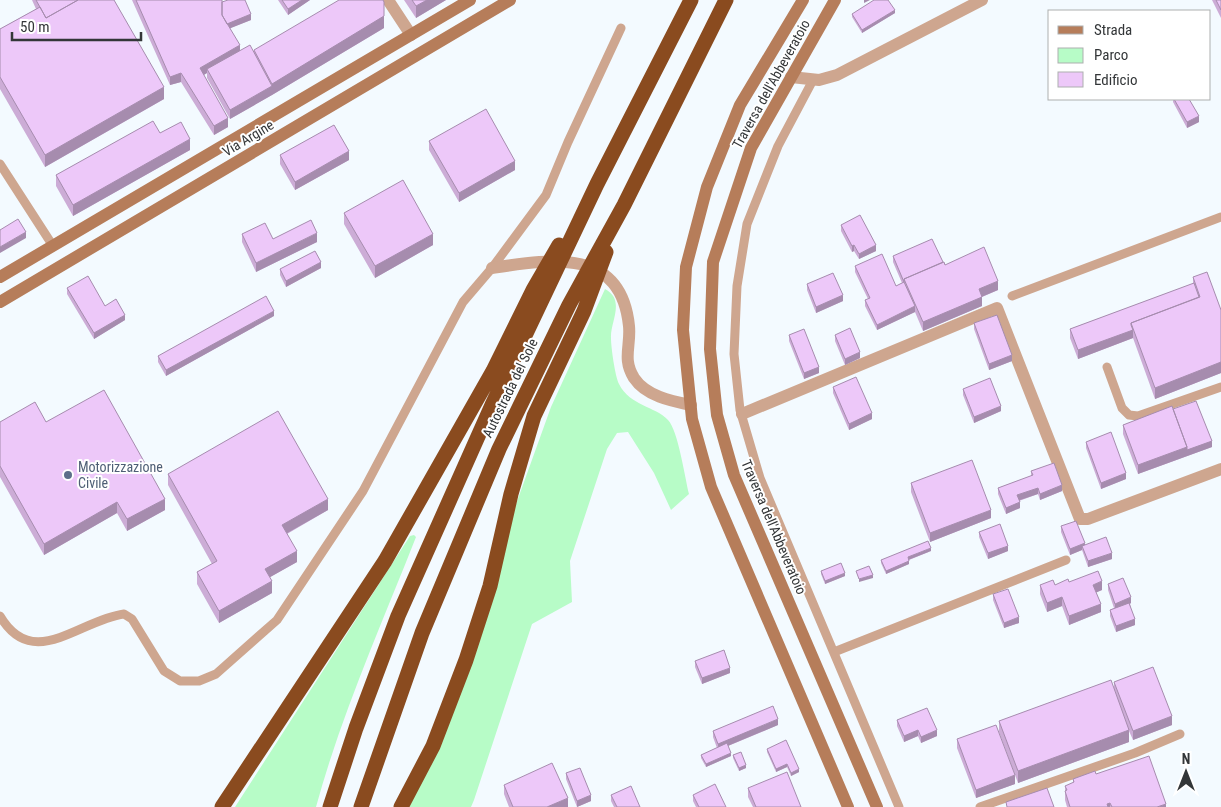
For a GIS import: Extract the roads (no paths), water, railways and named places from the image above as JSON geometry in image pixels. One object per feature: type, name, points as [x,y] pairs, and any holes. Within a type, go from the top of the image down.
[{"type":"highway","points":[[222,807],[385,561],[539,293],[691,0]]},
{"type":"highway","name":"Autostrada del Sole","points":[[361,807],[422,633],[499,449],[569,305],[624,205],[726,0]]},
{"type":"highway","points":[[401,807],[433,746],[466,660],[490,586],[511,494],[534,416],[584,311],[624,205]]},
{"type":"highway","name":"Autostrada del Sole","points":[[330,807],[356,728],[398,616],[492,406],[539,293]]},
{"type":"street","points":[[388,0],[411,35]]},
{"type":"street","name":"Via Argine","points":[[0,276],[470,0]]},
{"type":"street","name":"Via Argine","points":[[0,302],[510,0]]},
{"type":"street","name":"Traversa dell'Abbeveratoio","points":[[803,0],[740,106],[707,187],[686,267],[683,330],[691,406],[711,487],[848,807]]},
{"type":"street","name":"Traversa dell'Abbeveratoio","points":[[834,0],[751,148],[713,262],[710,349],[717,415],[734,475],[877,807]]},
{"type":"street","points":[[791,77],[813,80],[837,75],[982,0]]},
{"type":"street","points":[[492,268],[530,263],[573,261],[602,273],[618,286],[626,304],[630,329],[626,356],[634,377],[643,388],[662,398],[691,406]]},
{"type":"street","points":[[742,414],[997,308],[1080,519],[1088,519],[1221,468]]},
{"type":"lane","points":[[0,616],[15,637],[38,644],[60,638],[109,616],[124,614],[132,619],[164,671],[180,682],[199,682],[216,674],[277,620],[363,491],[463,302],[492,268],[546,195],[568,142],[621,28]]},
{"type":"lane","points":[[813,80],[778,146],[747,224],[737,286],[734,354],[742,414],[760,478],[899,807]]},
{"type":"lane","points":[[0,164],[53,246]]},
{"type":"lane","points":[[1012,296],[1221,218]]},
{"type":"lane","points":[[1107,366],[1122,408],[1129,415],[1138,416],[1221,387]]},
{"type":"lane","points":[[834,652],[1066,560]]},
{"type":"lane","points":[[980,807],[1135,753],[1180,734]]},
{"type":"place","name":"Motorizzazione Civile","points":[[68,475]]}]
